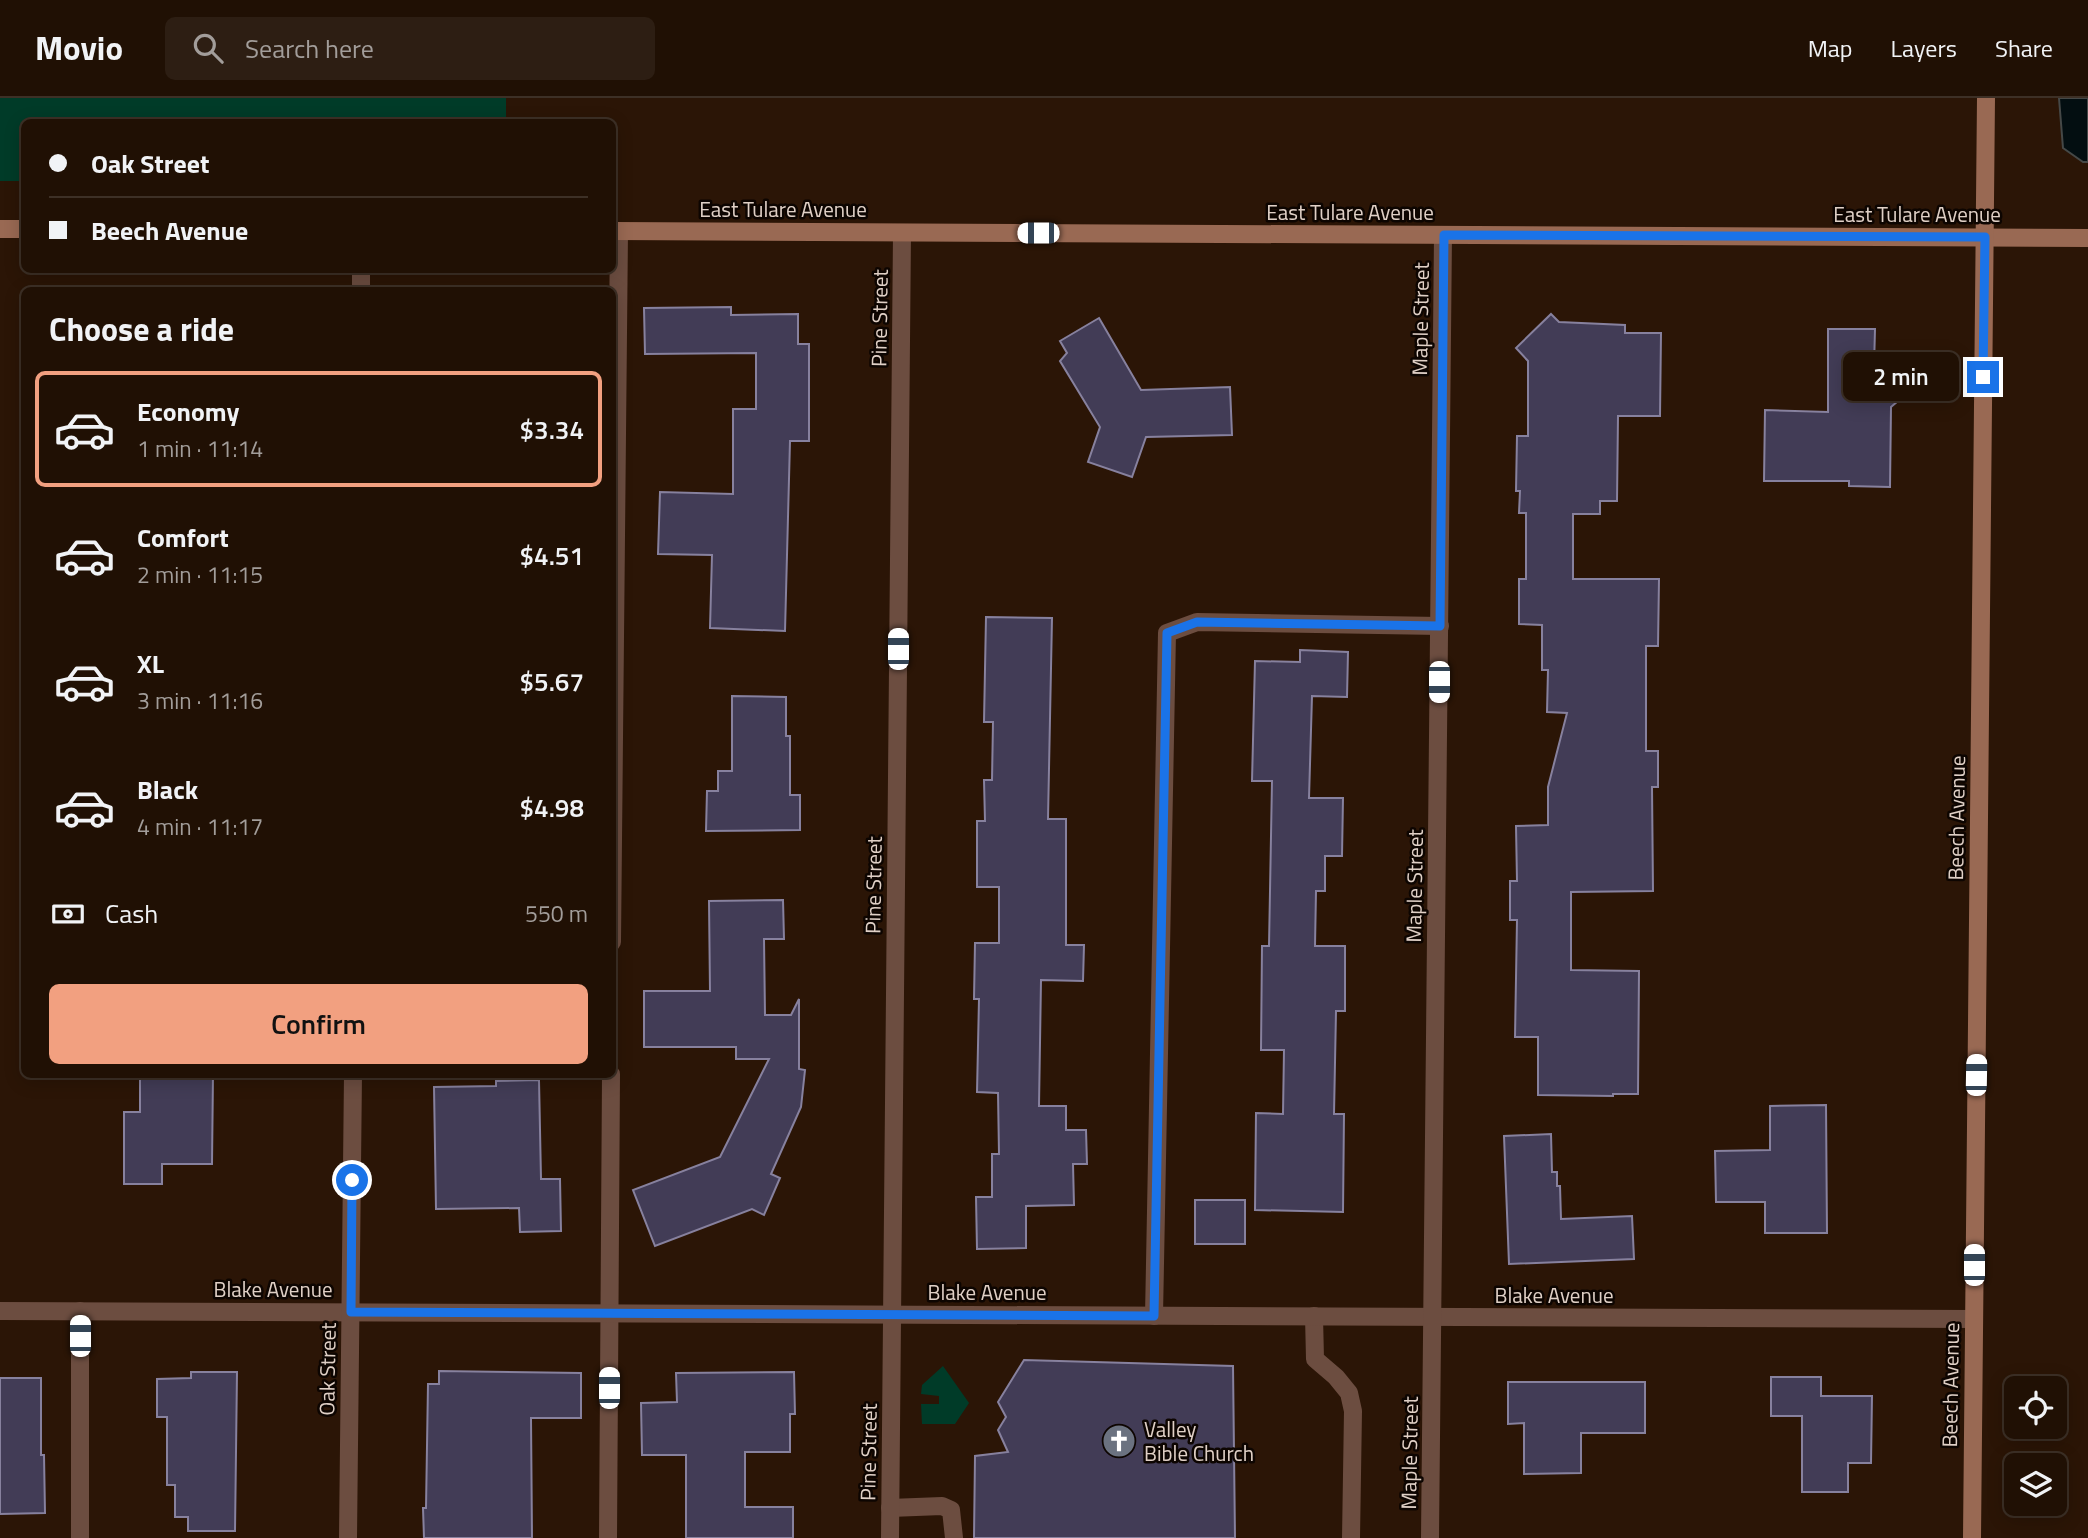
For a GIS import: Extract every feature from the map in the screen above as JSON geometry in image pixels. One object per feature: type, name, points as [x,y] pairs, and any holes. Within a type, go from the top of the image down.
[{"type":"street","name":"Beech Avenue","points":[[1972,1538],[1986,98]]},
{"type":"street","points":[[0,229],[21,229]]},
{"type":"street","name":"East Tulare Avenue","points":[[616,231],[2088,238]]},
{"type":"street","name":"Pine Street","points":[[890,1538],[902,233]]},
{"type":"street","name":"Maple Street","points":[[1430,1538],[1444,235]]},
{"type":"street","points":[[1154,1316],[1167,633],[1197,622],[1440,626]]},
{"type":"street","name":"Oak Street","points":[[348,1538],[353,1078]]},
{"type":"street","points":[[608,1538],[611,1078]]},
{"type":"street","name":"Blake Avenue","points":[[0,1311],[1974,1319]]},
{"type":"street","points":[[80,1311],[80,1538]]},
{"type":"street","points":[[1314,1316],[1315,1359],[1336,1377],[1349,1393],[1353,1411],[1351,1538]]},
{"type":"street","points":[[890,1508],[942,1506],[951,1510],[954,1538]]},
{"type":"green space","points":[[0,98],[506,98],[506,119],[21,119],[21,181],[0,181]]},
{"type":"green space","points":[[943,1366],[969,1403],[955,1424],[922,1424],[921,1404],[939,1404],[939,1396],[921,1394],[922,1385]]},
{"type":"shaded area","points":[[2059,98],[2088,98],[2088,162],[2083,162],[2063,148]]},
{"type":"building","points":[[731,307],[731,315],[798,314],[798,344],[809,344],[809,441],[790,441],[785,631],[710,628],[712,555],[658,554],[660,492],[733,494],[733,409],[756,409],[756,353],[645,354],[644,308]]},
{"type":"building","points":[[1551,314],[1559,322],[1625,325],[1625,333],[1661,333],[1660,416],[1618,416],[1617,501],[1600,501],[1600,514],[1573,514],[1573,579],[1659,579],[1658,646],[1646,646],[1646,751],[1658,751],[1658,787],[1652,787],[1653,891],[1571,892],[1571,970],[1639,971],[1638,1094],[1538,1095],[1538,1037],[1515,1037],[1517,920],[1510,920],[1510,881],[1517,881],[1516,826],[1548,825],[1548,787],[1567,713],[1547,712],[1548,670],[1542,670],[1542,625],[1519,624],[1519,579],[1526,579],[1526,513],[1519,513],[1520,491],[1516,491],[1517,436],[1528,436],[1528,361],[1516,348]]},
{"type":"building","points":[[1099,318],[1141,390],[1230,387],[1232,435],[1146,437],[1132,477],[1088,462],[1100,427],[1060,361],[1067,353],[1060,341]]},
{"type":"building","points":[[1828,329],[1875,329],[1874,367],[1899,379],[1898,401],[1891,407],[1890,487],[1849,486],[1849,481],[1764,481],[1765,410],[1828,412]]},
{"type":"building","points":[[986,617],[1052,618],[1048,819],[1066,819],[1066,945],[1084,945],[1083,981],[1041,980],[1039,1106],[1066,1106],[1066,1130],[1086,1130],[1087,1164],[1073,1164],[1074,1205],[1026,1206],[1026,1248],[977,1249],[976,1197],[992,1197],[992,1154],[999,1154],[998,1093],[977,1092],[979,999],[974,999],[975,943],[999,943],[999,887],[977,887],[977,821],[985,821],[984,780],[992,780],[993,722],[984,722]]},
{"type":"building","points":[[1300,650],[1348,652],[1347,697],[1312,696],[1309,798],[1343,798],[1342,856],[1325,856],[1325,891],[1316,891],[1315,946],[1345,946],[1345,1011],[1336,1011],[1334,1114],[1344,1114],[1343,1212],[1255,1210],[1256,1113],[1283,1114],[1284,1050],[1261,1050],[1262,946],[1269,946],[1272,781],[1252,781],[1255,661],[1300,662]]},
{"type":"building","points":[[732,696],[786,697],[786,736],[790,736],[790,795],[800,795],[800,830],[706,831],[707,791],[718,791],[718,771],[732,771]]},
{"type":"building","points":[[783,900],[784,939],[764,939],[765,1015],[791,1015],[799,999],[799,1069],[805,1070],[801,1107],[771,1174],[780,1178],[764,1215],[752,1209],[655,1246],[633,1190],[720,1157],[769,1059],[736,1059],[736,1047],[644,1047],[644,991],[710,991],[709,901]]},
{"type":"building","points":[[140,1078],[213,1078],[212,1164],[162,1164],[162,1184],[124,1184],[124,1112],[140,1112]]},
{"type":"building","points":[[539,1080],[541,1179],[560,1179],[561,1231],[520,1232],[519,1208],[436,1209],[434,1087],[496,1086],[496,1081]]},
{"type":"building","points":[[1826,1105],[1827,1233],[1765,1233],[1765,1202],[1716,1202],[1715,1151],[1770,1150],[1770,1106]]},
{"type":"building","points":[[1551,1134],[1552,1172],[1557,1172],[1557,1186],[1560,1186],[1561,1219],[1632,1216],[1634,1259],[1509,1264],[1504,1136]]},
{"type":"building","points":[[1195,1200],[1245,1200],[1245,1244],[1195,1244]]},
{"type":"building","name":"Valley Bible Church","points":[[1024,1360],[1233,1366],[1235,1538],[974,1538],[975,1456],[1008,1452],[998,1430],[1006,1417],[998,1402]]},
{"type":"building","points":[[439,1371],[581,1373],[581,1418],[531,1418],[532,1538],[424,1538],[428,1384],[439,1384]]},
{"type":"building","points":[[191,1372],[237,1372],[235,1531],[188,1531],[188,1517],[175,1517],[175,1485],[167,1485],[167,1417],[157,1417],[157,1379],[191,1378]]},
{"type":"building","points":[[794,1372],[795,1414],[790,1414],[790,1452],[745,1452],[745,1507],[793,1507],[793,1538],[686,1538],[686,1455],[642,1455],[641,1403],[677,1402],[676,1373]]},
{"type":"building","points":[[1771,1377],[1821,1377],[1821,1396],[1872,1396],[1871,1463],[1848,1463],[1848,1492],[1802,1492],[1802,1416],[1771,1416]]},
{"type":"building","points":[[0,1378],[41,1378],[41,1455],[44,1455],[45,1513],[0,1514]]},
{"type":"building","points":[[1508,1382],[1645,1382],[1645,1433],[1581,1433],[1581,1473],[1524,1474],[1524,1423],[1508,1424]]},
{"type":"place","name":"Valley Bible Church","points":[[1119,1441]]},
{"type":"route","points":[[352,1180],[351,1312],[1154,1316],[1167,633],[1197,622],[1440,626],[1444,235],[1985,237],[1983,377]]}]
